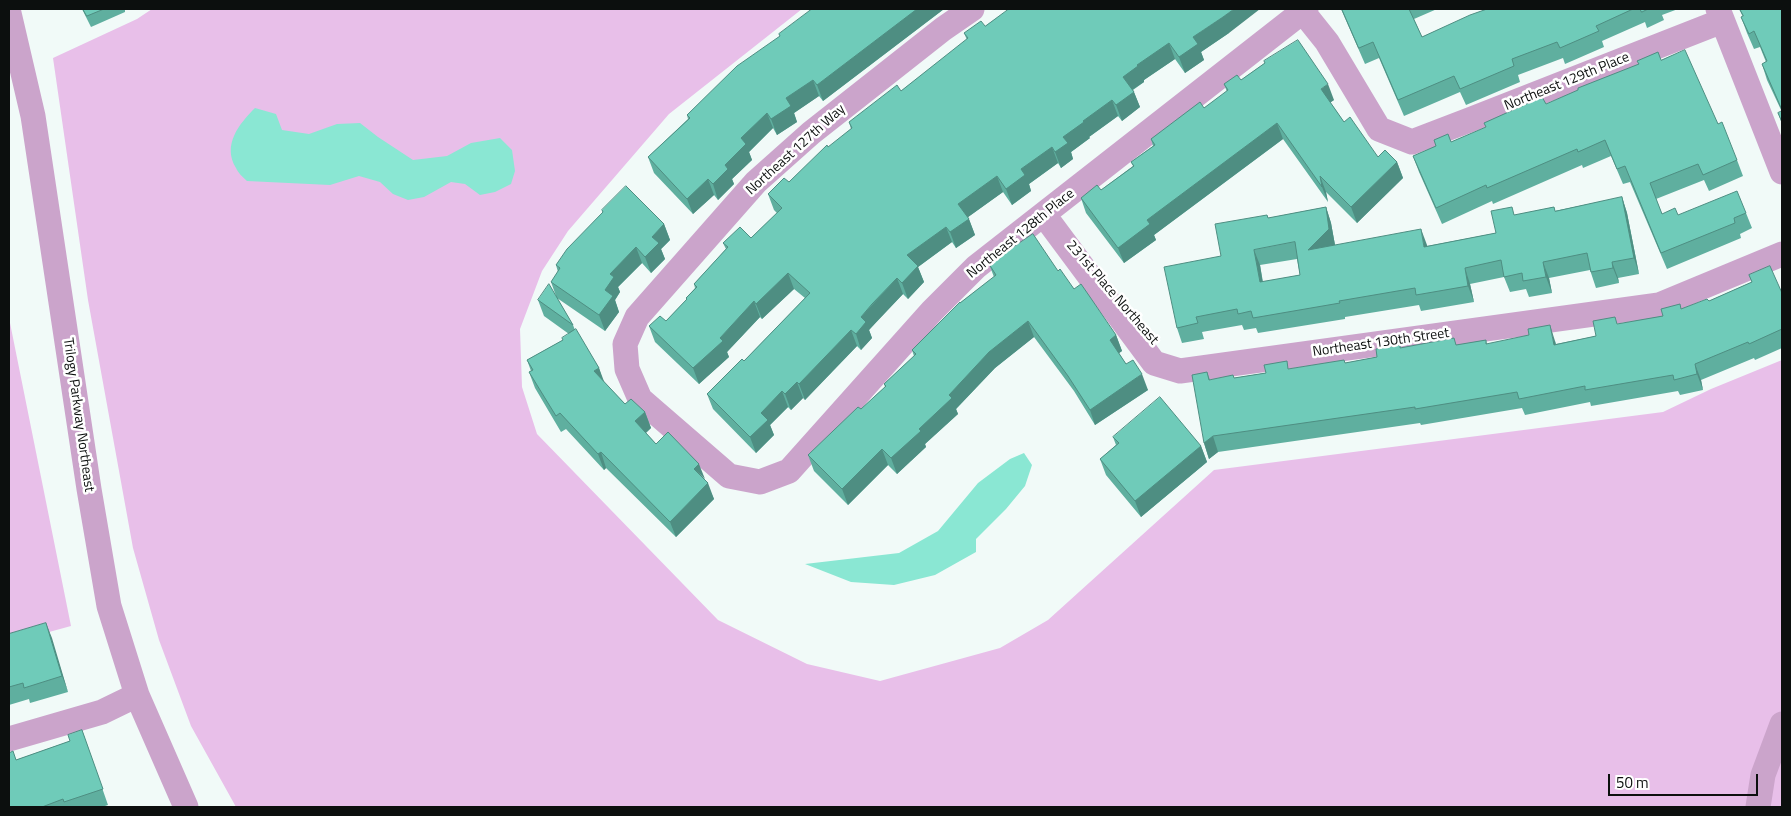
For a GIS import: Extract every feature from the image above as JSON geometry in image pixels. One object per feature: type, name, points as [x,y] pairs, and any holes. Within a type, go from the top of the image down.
[{"type":"street","name":"Northeast 127th Way","points":[[760,482],[729,476],[640,399],[627,369],[625,344],[637,316],[756,182],[811,133],[943,29],[972,9]]},
{"type":"street","name":"Northeast 129th Place","points":[[1305,10],[1327,42],[1379,129],[1412,142],[1472,120],[1720,15]]},
{"type":"street","name":"Northeast 128th Place","points":[[760,482],[789,471],[932,310],[976,267],[1305,10]]},
{"type":"street","name":"Trilogy Parkway Northeast","points":[[9,13],[34,116],[108,606],[136,695],[186,807]]},
{"type":"street","points":[[1720,15],[1782,172]]},
{"type":"street","name":"231st Place Northeast","points":[[1044,215],[1180,371]]},
{"type":"street","name":"Northeast 130th Street","points":[[1180,371],[1659,305],[1782,254]]},
{"type":"street","points":[[9,739],[102,712],[136,695]]},
{"type":"street","points":[[1758,807],[1763,775],[1782,724]]},
{"type":"shaded area","points":[[152,9],[802,9],[669,114],[568,231],[542,271],[520,329],[522,387],[537,434],[718,620],[807,664],[880,681],[1000,648],[1048,620],[1214,470],[1663,412],[1711,389],[1782,360],[1782,807],[236,807],[191,726],[159,640],[133,548],[88,300],[53,58],[137,19]]},
{"type":"shaded area","points":[[255,108],[276,114],[282,130],[309,134],[337,124],[360,123],[413,160],[447,156],[471,143],[500,138],[512,150],[515,171],[511,184],[495,192],[480,195],[465,184],[451,182],[424,197],[408,200],[393,194],[380,182],[359,176],[330,185],[247,181],[238,172],[232,159],[231,151],[234,135]]},
{"type":"shaded area","points":[[9,318],[71,626],[9,643]]},
{"type":"shaded area","points":[[1024,453],[1032,465],[1025,486],[1006,509],[976,539],[976,552],[935,575],[894,585],[851,582],[805,564],[899,553],[938,531],[978,483],[1010,459]]},
{"type":"building","points":[[83,9],[104,9],[87,16]]},
{"type":"building","points":[[812,9],[917,9],[817,85],[813,80],[786,98],[791,106],[771,119],[767,113],[741,138],[746,144],[725,165],[728,169],[713,184],[708,179],[687,199],[648,157],[690,118],[687,115],[737,66],[780,36],[779,34]]},
{"type":"building","points":[[1009,9],[1234,9],[1193,37],[1198,44],[1179,57],[1169,43],[1137,65],[1123,77],[1134,92],[1116,105],[1112,100],[1083,121],[1063,137],[1068,143],[1055,152],[1052,147],[1021,169],[1025,175],[1006,189],[997,176],[958,204],[969,219],[950,232],[946,227],[907,255],[918,266],[902,283],[897,278],[872,304],[861,317],[866,322],[856,334],[851,330],[799,384],[797,382],[785,394],[782,391],[761,413],[768,420],[750,437],[707,394],[742,359],[744,361],[810,293],[788,273],[756,304],[754,301],[720,338],[723,341],[693,368],[649,326],[660,316],[666,321],[687,299],[697,287],[694,284],[728,247],[723,243],[740,227],[751,238],[782,208],[768,194],[784,178],[789,182],[827,145],[828,147],[852,128],[849,122],[897,85],[901,91],[968,38],[964,33],[981,21],[985,26]]},
{"type":"building","points":[[1342,9],[1409,9],[1422,37],[1487,9],[1633,9],[1596,26],[1599,31],[1560,48],[1557,42],[1512,59],[1514,66],[1460,89],[1454,76],[1398,100],[1373,42],[1359,48]]},
{"type":"building","points":[[1740,9],[1782,9],[1782,110],[1762,64],[1767,61],[1754,31],[1749,34],[1741,17],[1743,16]]},
{"type":"building","points":[[1298,40],[1328,84],[1321,89],[1344,122],[1350,117],[1378,157],[1385,150],[1397,162],[1351,207],[1320,176],[1322,187],[1277,123],[1147,220],[1150,224],[1118,248],[1081,198],[1097,185],[1101,190],[1134,166],[1131,162],[1155,145],[1151,139],[1200,102],[1204,108],[1228,90],[1224,84],[1237,75],[1241,80],[1265,63],[1264,61]]},
{"type":"building","points":[[1685,50],[1718,124],[1722,122],[1737,160],[1703,175],[1698,164],[1650,183],[1662,214],[1675,208],[1678,215],[1737,191],[1746,213],[1734,218],[1735,223],[1661,253],[1625,166],[1617,169],[1605,140],[1578,152],[1577,149],[1487,188],[1486,185],[1436,208],[1413,156],[1436,146],[1434,140],[1448,134],[1451,142],[1486,127],[1484,123],[1542,97],[1546,104],[1578,90],[1578,88],[1639,64],[1637,61],[1658,52],[1661,60]]},
{"type":"building","points":[[1782,111],[1782,122],[1778,113]]},
{"type":"building","points":[[626,186],[664,224],[652,237],[659,243],[645,257],[636,247],[610,274],[614,277],[605,290],[613,296],[599,315],[551,282],[560,268],[556,265],[567,249]]},
{"type":"building","points":[[1622,197],[1634,258],[1612,262],[1613,268],[1591,272],[1587,253],[1543,262],[1546,277],[1523,281],[1522,273],[1504,277],[1501,260],[1465,268],[1468,286],[1416,295],[1415,288],[1253,318],[1251,311],[1238,314],[1237,309],[1196,317],[1198,323],[1177,328],[1164,267],[1221,256],[1215,224],[1267,215],[1268,218],[1326,207],[1329,229],[1308,250],[1421,229],[1424,247],[1496,233],[1491,211],[1512,207],[1514,215],[1554,207],[1555,211]],"holes":[[[1295,242],[1300,275],[1260,282],[1254,250]]]},
{"type":"building","points":[[1033,234],[1058,271],[1060,269],[1074,289],[1081,284],[1116,335],[1110,340],[1126,364],[1133,360],[1142,374],[1090,410],[1028,321],[989,352],[949,395],[952,398],[919,429],[921,431],[891,458],[882,449],[842,489],[808,455],[858,407],[861,409],[886,386],[884,384],[916,354],[912,350],[960,302],[996,275],[989,264]]},
{"type":"building","points":[[1770,266],[1782,293],[1782,329],[1749,344],[1748,342],[1695,364],[1697,374],[1674,380],[1673,375],[1585,390],[1585,386],[1519,399],[1517,392],[1415,409],[1415,407],[1213,436],[1204,443],[1192,375],[1207,372],[1209,380],[1233,375],[1234,378],[1266,373],[1264,365],[1287,361],[1288,369],[1344,360],[1345,363],[1377,357],[1376,349],[1400,345],[1400,348],[1454,338],[1456,345],[1486,340],[1486,344],[1529,335],[1528,329],[1550,325],[1554,345],[1596,336],[1593,321],[1615,317],[1617,324],[1663,316],[1661,309],[1680,304],[1681,309],[1707,299],[1709,301],[1752,282],[1749,275]]},
{"type":"building","points":[[549,284],[573,325],[538,300]]},
{"type":"building","points":[[576,329],[599,368],[594,371],[625,404],[631,399],[645,412],[635,421],[656,444],[668,432],[699,464],[694,469],[708,483],[670,522],[601,452],[598,454],[560,413],[556,416],[529,372],[533,370],[527,360],[563,340],[562,338]]},
{"type":"building","points":[[1160,397],[1201,446],[1135,501],[1100,459],[1119,443],[1113,437]]},
{"type":"building","points":[[46,623],[62,676],[24,688],[23,683],[9,687],[9,634]]},
{"type":"building","points":[[82,730],[103,789],[64,802],[63,799],[42,807],[9,807],[9,753],[13,751],[16,760],[70,741],[68,735]]}]
